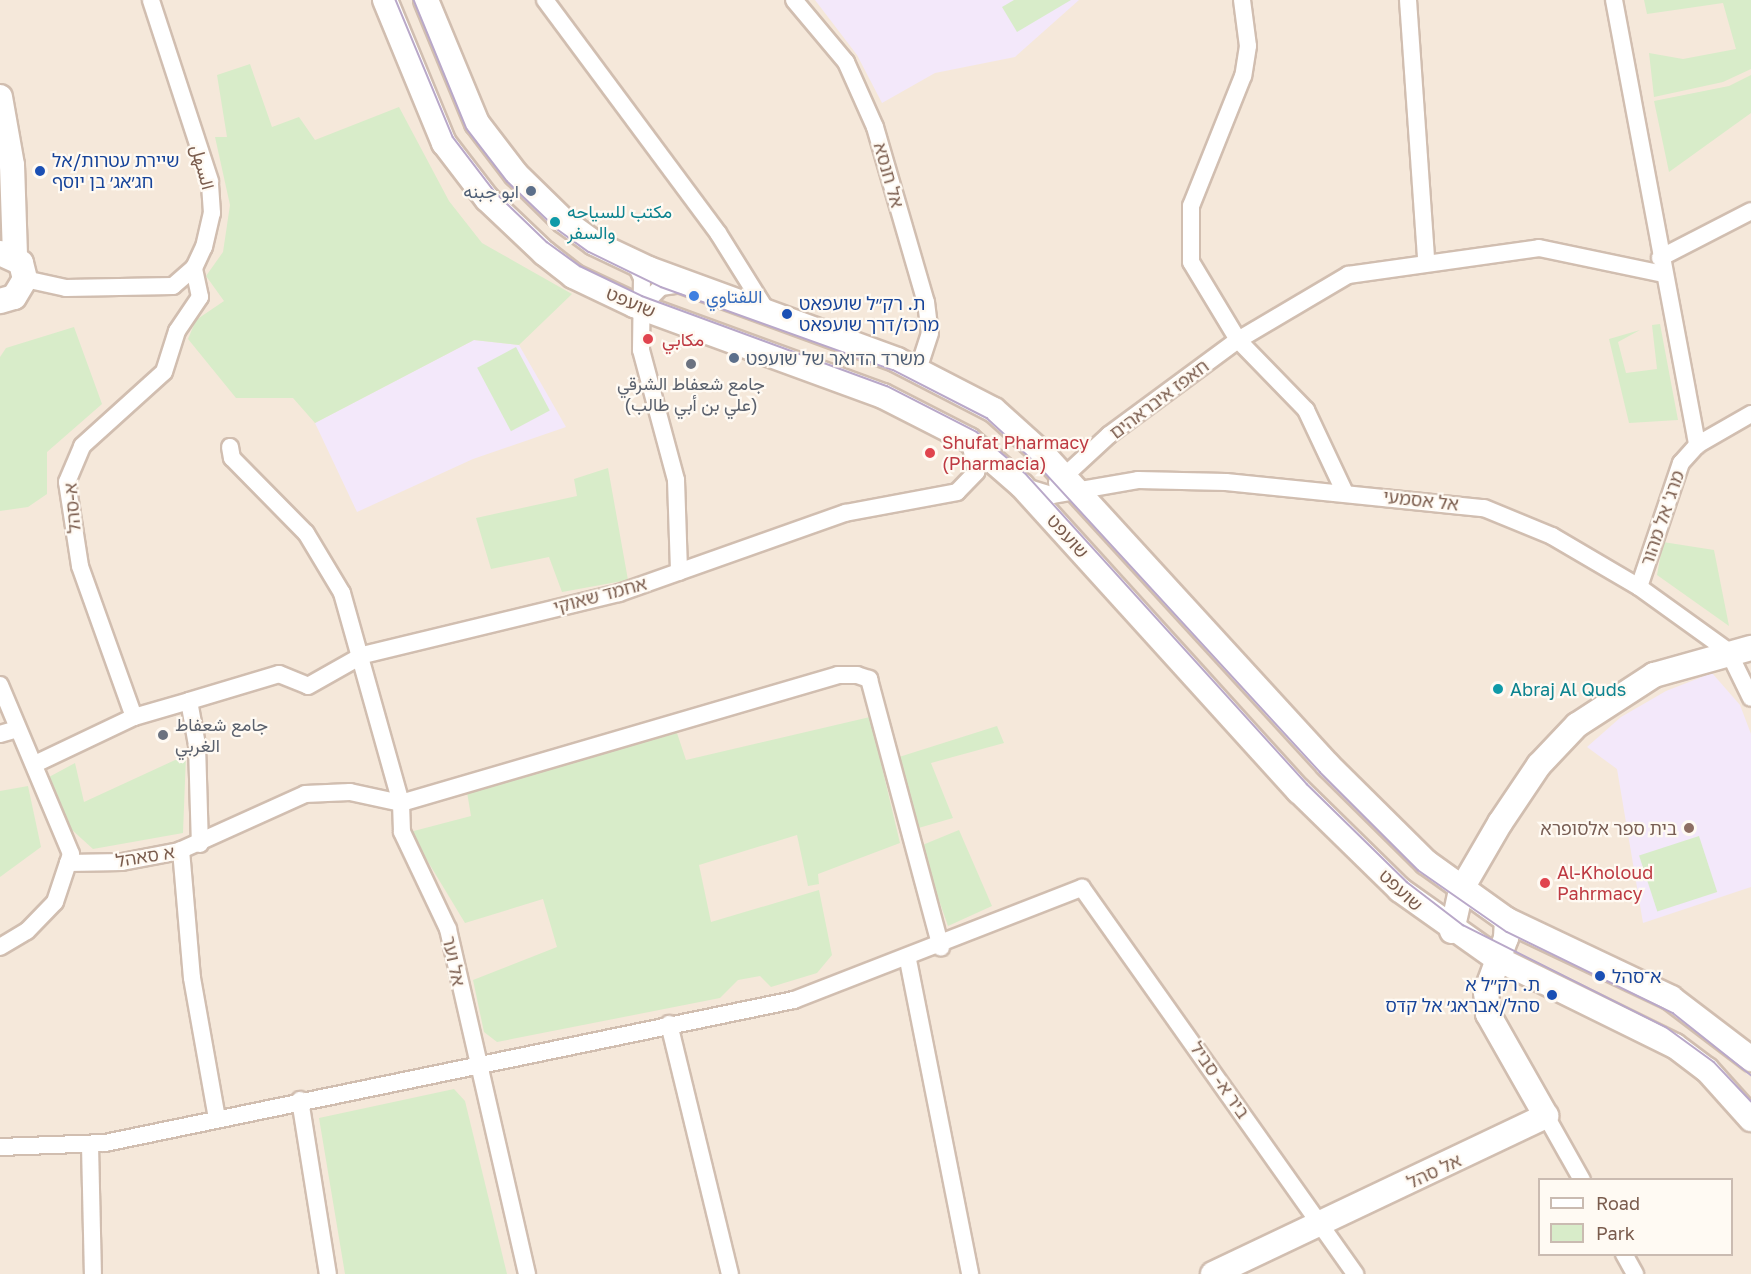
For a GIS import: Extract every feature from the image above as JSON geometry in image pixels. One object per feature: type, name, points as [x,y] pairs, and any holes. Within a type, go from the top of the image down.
[{"type":"street","name":"السهل","points":[[151,0],[210,182],[212,213],[194,268]]},
{"type":"street","name":"שועפט","points":[[385,0],[427,114],[487,199],[573,276],[641,307],[883,396],[969,440],[1022,486],[1299,791],[1400,890],[1452,931],[1496,958],[1659,1036],[1707,1070],[1751,1119]]},
{"type":"street","name":"שועפט","points":[[426,0],[463,95],[497,151],[564,220],[635,263],[918,369],[994,410],[1328,765],[1435,870],[1500,916],[1671,998],[1751,1059]]},
{"type":"street","points":[[545,0],[718,233],[768,313]]},
{"type":"street","name":"אל חנסא","points":[[794,0],[846,62],[875,127],[926,302],[930,333],[918,369]]},
{"type":"street","points":[[1242,0],[1248,46],[1243,75],[1187,223],[1194,271],[1238,340],[1306,410],[1345,493]]},
{"type":"street","points":[[1408,0],[1426,260]]},
{"type":"street","points":[[1614,0],[1697,445]]},
{"type":"street","points":[[0,97],[12,165],[7,255],[25,279],[66,288],[173,286],[194,268]]},
{"type":"street","points":[[1662,266],[1751,211]]},
{"type":"street","name":"חאפז איבראהים","points":[[1081,460],[1238,340],[1330,282],[1369,269],[1426,260],[1539,248],[1662,266]]},
{"type":"street","points":[[635,263],[642,278],[641,350],[676,480],[680,572]]},
{"type":"street","name":"א-סהל","points":[[134,717],[80,566],[67,482],[82,446],[164,372],[177,331],[200,297],[194,268]]},
{"type":"street","points":[[2,302],[20,291],[25,279]]},
{"type":"street","points":[[641,307],[661,286],[690,284]]},
{"type":"street","name":"מרג' אל מהור","points":[[1639,587],[1681,463],[1697,445],[1751,414]]},
{"type":"street","name":"אחמד שאוקי","points":[[189,702],[279,674],[308,686],[363,655],[619,593],[845,513],[957,492],[976,472],[969,440]]},
{"type":"street","name":"אל וער","points":[[230,447],[232,458],[306,533],[327,562],[363,655],[401,803],[402,832],[448,929],[475,1062],[527,1274]]},
{"type":"street","points":[[1081,460],[1086,479],[1103,485]]},
{"type":"street","points":[[1059,526],[1064,487],[1081,460]]},
{"type":"street","name":"אל אסמעי","points":[[1064,487],[1169,480],[1460,503],[1513,518],[1639,587],[1740,649]]},
{"type":"street","points":[[1022,486],[1064,487]]},
{"type":"street","points":[[1452,931],[1461,890],[1522,788],[1585,719],[1654,675],[1740,649]]},
{"type":"street","points":[[1740,649],[1751,698]]},
{"type":"street","points":[[1581,1178],[1488,1014],[1486,992],[1496,958],[1506,938],[1500,916],[1485,888],[1491,866],[1533,796],[1571,752],[1620,710],[1740,649]]},
{"type":"street","points":[[0,1147],[90,1145],[475,1062],[794,1000],[940,947],[869,679],[838,675],[401,803]]},
{"type":"street","points":[[0,685],[71,854],[55,902],[27,931],[0,947]]},
{"type":"street","points":[[35,764],[134,717],[189,702],[197,745],[200,844]]},
{"type":"street","points":[[0,734],[17,729]]},
{"type":"street","name":"א סאהל","points":[[68,863],[122,862],[182,850],[200,844],[305,794],[350,792],[401,803]]},
{"type":"street","points":[[182,850],[192,978],[217,1118]]},
{"type":"street","points":[[1435,870],[1458,869],[1480,857]]},
{"type":"street","name":"ביר א- סביל","points":[[940,947],[1082,888],[1355,1274]]},
{"type":"street","points":[[908,960],[970,1274]]},
{"type":"street","points":[[669,1024],[730,1274]]},
{"type":"street","points":[[300,1100],[328,1274]]},
{"type":"street","name":"אל סהל","points":[[1213,1274],[1546,1116]]},
{"type":"street","points":[[90,1145],[93,1274]]},
{"type":"street","points":[[1625,1256],[1635,1274]]},
{"type":"shaded area","points":[[0,0],[1751,0],[1751,1274],[0,1274]]},
{"type":"shaded area","points":[[815,0],[1079,0],[1015,57],[935,73],[882,103],[857,55]]},
{"type":"shaded area","points":[[474,340],[519,345],[566,427],[473,459],[357,512],[315,423]]},
{"type":"shaded area","name":"בית ספר אלסופרא","points":[[1712,673],[1740,705],[1751,734],[1751,887],[1643,923],[1617,769],[1587,747],[1621,717],[1666,691]]},
{"type":"green space","points":[[1014,0],[1071,0],[1017,32],[1002,7]]},
{"type":"green space","points":[[1644,0],[1751,0],[1751,69],[1723,82],[1654,97],[1649,53],[1683,59],[1736,49],[1723,3],[1647,14]]},
{"type":"green space","points":[[250,64],[272,127],[299,117],[315,140],[399,107],[449,201],[482,243],[572,294],[519,345],[474,340],[315,423],[293,398],[236,398],[188,339],[196,320],[224,301],[206,276],[223,252],[230,205],[215,137],[227,137],[217,75]]},
{"type":"green space","points":[[1751,75],[1751,113],[1669,172],[1654,101],[1729,86]]},
{"type":"green space","points":[[1660,324],[1678,420],[1629,423],[1609,339],[1640,330],[1618,342],[1626,373],[1657,369],[1652,325]]},
{"type":"green space","points":[[74,327],[102,404],[47,452],[47,494],[28,507],[0,511],[0,357],[6,348]]},
{"type":"green space","points":[[516,347],[550,411],[511,431],[477,368]]},
{"type":"green space","points":[[608,468],[628,580],[562,592],[549,557],[491,569],[476,518],[577,496],[574,479]]},
{"type":"green space","points":[[1663,542],[1714,550],[1729,626],[1657,575]]},
{"type":"green space","points":[[870,717],[900,843],[818,874],[819,884],[808,886],[797,835],[699,865],[711,922],[819,890],[832,955],[817,973],[771,987],[760,976],[738,980],[720,998],[497,1042],[484,1032],[473,980],[557,947],[543,899],[465,923],[410,832],[471,816],[467,792],[677,733],[686,760]]},
{"type":"green space","points":[[997,726],[1004,743],[931,763],[953,818],[915,829],[899,757]]},
{"type":"green space","points":[[186,755],[183,833],[93,849],[71,829],[49,777],[75,763],[84,802]]},
{"type":"green space","points":[[28,786],[41,847],[0,877],[0,791]]},
{"type":"green space","points":[[959,830],[992,906],[948,926],[920,846]]},
{"type":"green space","points":[[1699,836],[1717,892],[1657,912],[1639,855]]},
{"type":"green space","points":[[454,1089],[465,1101],[507,1274],[345,1274],[319,1118]]},
{"type":"tram line","points":[[396,0],[453,137],[495,192],[547,242],[580,266],[642,296],[887,386],[977,432],[1025,473],[1307,784],[1407,882],[1463,925],[1666,1027],[1714,1062],[1751,1101]]},
{"type":"tram line","points":[[414,0],[467,129],[507,181],[557,229],[589,252],[661,287],[893,370],[987,418],[1036,463],[1320,772],[1418,870],[1507,932],[1673,1013],[1751,1075]]},
{"type":"place","name":"שיירת עטרות/אל חג׳אג׳ בן יוסף","points":[[40,171]]},
{"type":"place","name":"ابو جبنه","points":[[531,191]]},
{"type":"place","name":"مكتب للسياحه والسفر","points":[[555,222]]},
{"type":"place","name":"اللفتاوي","points":[[694,296]]},
{"type":"place","name":"ת. רק״ל שועפאט מרכז/דרך שועפאט","points":[[787,314]]},
{"type":"place","name":"مكابي","points":[[648,339]]},
{"type":"place","name":"משרד הדואר של שועפט","points":[[734,358]]},
{"type":"place","name":"جامع شعفاط الشرقي (علي بن أبي طالب)","points":[[691,364]]},
{"type":"place","name":"Shufat Pharmacy (Pharmacia)","points":[[930,453]]},
{"type":"place","name":"Abraj Al Quds","points":[[1498,689]]},
{"type":"place","name":"جامع شعفاط الغربي","points":[[163,735]]},
{"type":"place","name":"בית ספר אלסופרא","points":[[1689,828]]},
{"type":"place","name":"Al-Kholoud Pahrmacy","points":[[1545,883]]},
{"type":"place","name":"א־סהל","points":[[1600,976]]},
{"type":"place","name":"ת. רק״ל א סהל/אבראג׳ אל קדס","points":[[1552,995]]}]
